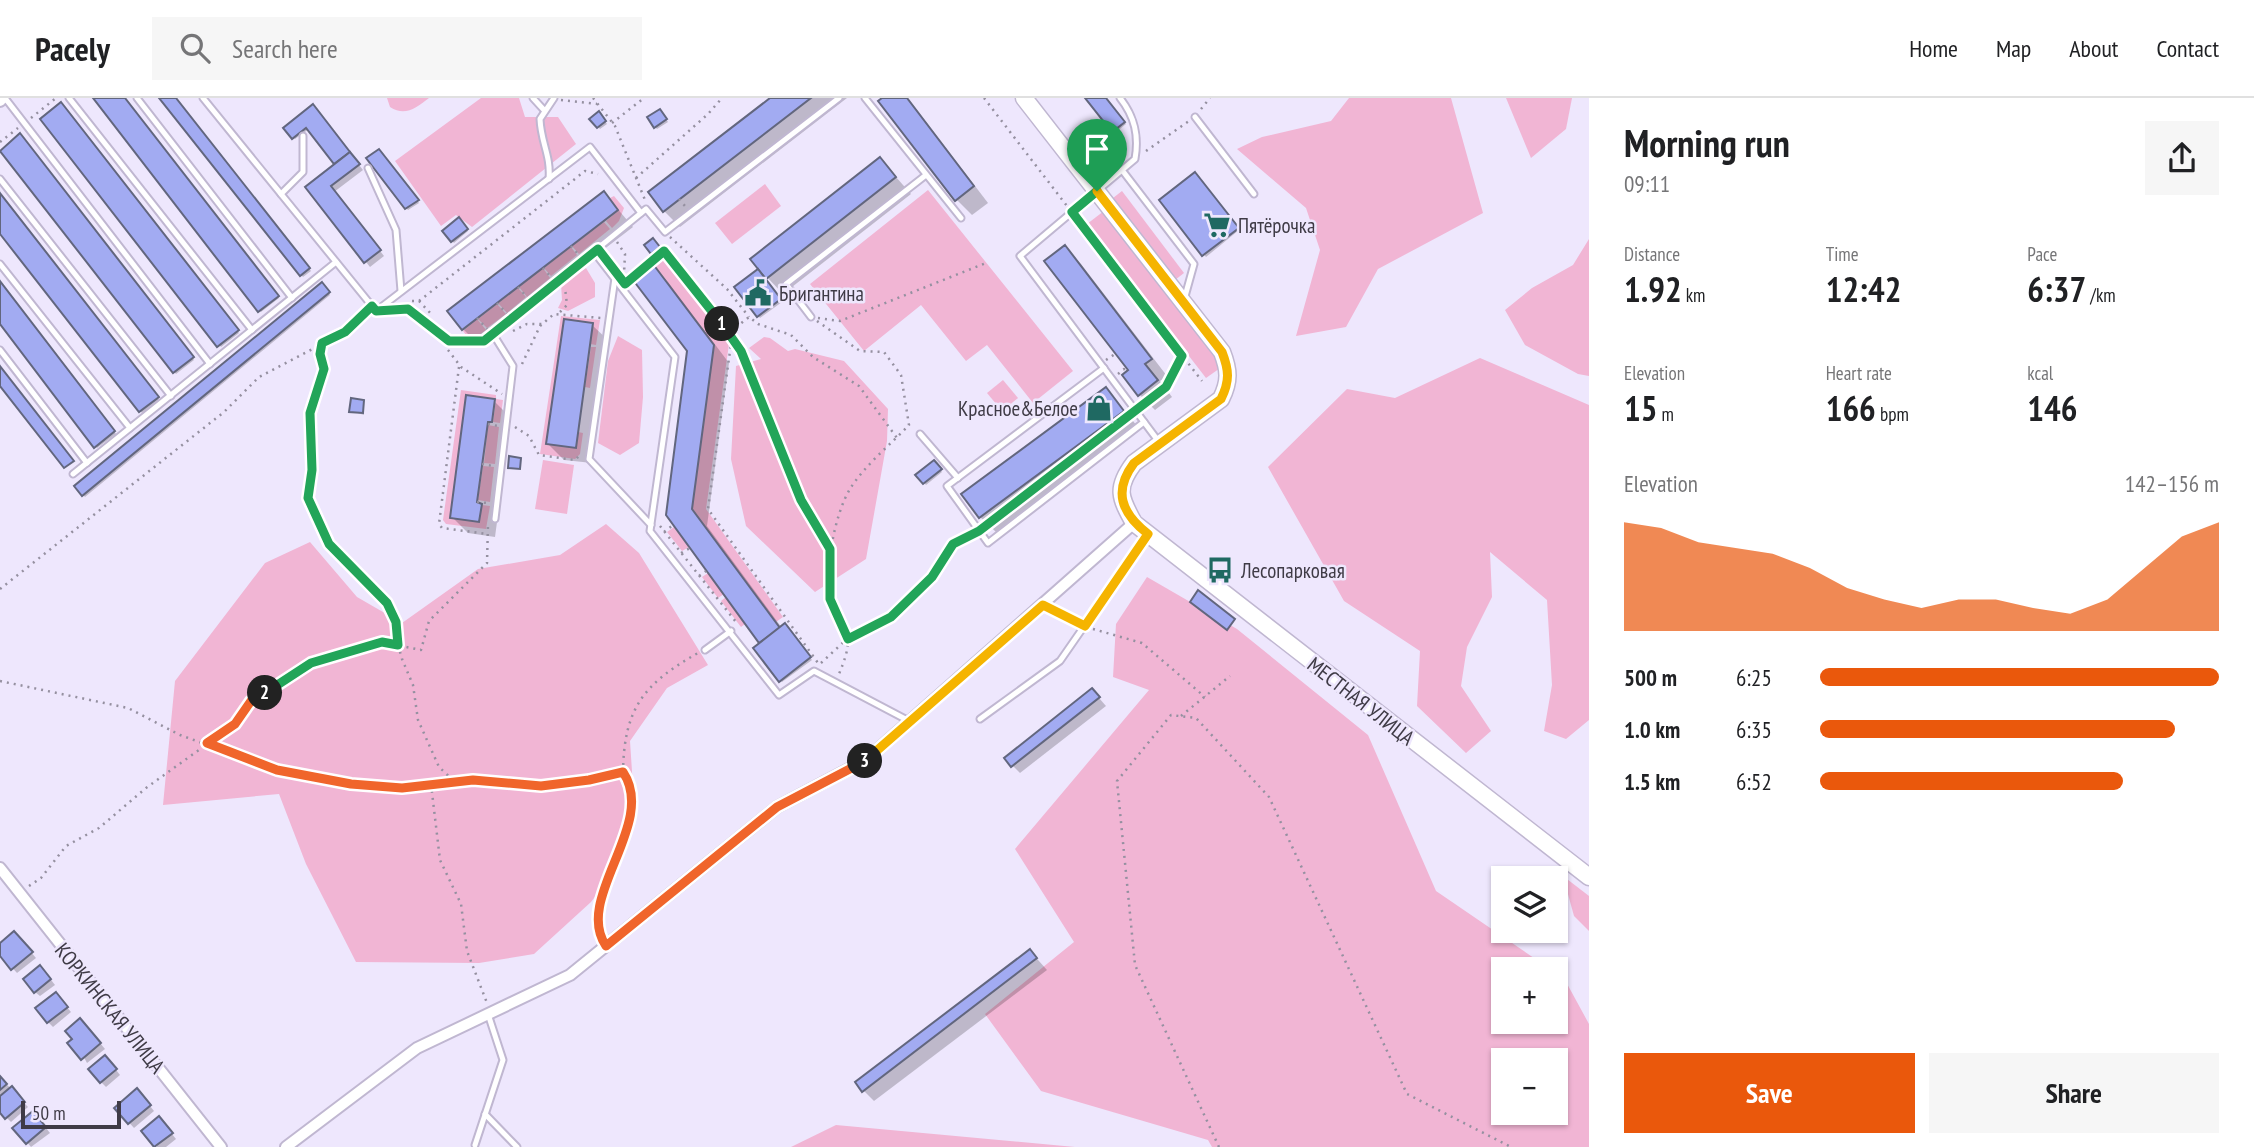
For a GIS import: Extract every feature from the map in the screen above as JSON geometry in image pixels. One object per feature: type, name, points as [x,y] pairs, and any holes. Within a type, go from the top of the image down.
[{"type":"main road","points":[[1024,98],[1222,352],[1229,369],[1227,386],[1221,399],[1134,463],[1124,477],[1121,498],[1134,523]]},
{"type":"main road","name":"МЕСТНАЯ УЛИЦА","points":[[1134,523],[1589,877]]},
{"type":"street","points":[[286,1147],[417,1048],[570,975],[777,807],[866,761],[1134,523]]},
{"type":"street","name":"КОРКИНСКАЯ УЛИЦА","points":[[0,869],[222,1147]]},
{"type":"lane","points":[[69,98],[252,330]]},
{"type":"lane","points":[[137,98],[292,298]]},
{"type":"lane","points":[[202,98],[374,308],[408,309],[449,341],[484,341],[562,273],[594,252],[646,209],[664,232],[839,98]]},
{"type":"lane","points":[[533,98],[544,110]]},
{"type":"lane","points":[[865,98],[961,218]]},
{"type":"lane","points":[[1119,98],[1129,110],[1138,139],[1135,159],[1020,256],[1161,444]]},
{"type":"lane","points":[[3,99],[210,364]]},
{"type":"lane","points":[[548,179],[550,159],[540,133],[540,119],[554,99]]},
{"type":"lane","points":[[1195,117],[1254,194]]},
{"type":"lane","points":[[281,194],[303,172],[303,136]]},
{"type":"lane","points":[[374,308],[401,291],[590,147],[641,213]]},
{"type":"lane","points":[[368,168],[396,230],[401,291]]},
{"type":"lane","points":[[1122,170],[1194,264],[1183,303]]},
{"type":"lane","points":[[811,317],[786,284],[926,175]]},
{"type":"lane","points":[[0,178],[171,396]]},
{"type":"lane","points":[[594,252],[675,357],[650,531],[779,695],[814,671],[911,722]]},
{"type":"lane","points":[[73,474],[336,262]]},
{"type":"lane","points":[[0,264],[130,429]]},
{"type":"lane","points":[[615,278],[589,459],[651,525]]},
{"type":"lane","points":[[492,334],[513,366],[495,519]]},
{"type":"lane","points":[[0,350],[87,463]]},
{"type":"lane","points":[[1104,368],[947,486],[979,531],[988,543],[1144,422]]},
{"type":"lane","points":[[920,434],[958,478]]},
{"type":"lane","points":[[980,719],[1060,661],[1148,534]]},
{"type":"lane","points":[[705,650],[731,631]]},
{"type":"lane","points":[[475,1145],[503,1060],[490,1014]]},
{"type":"lane","points":[[485,1114],[517,1147]]},
{"type":"path","points":[[593,98],[612,122],[647,204]]},
{"type":"path","points":[[612,122],[644,98]]},
{"type":"path","points":[[636,178],[708,114],[722,98]]},
{"type":"path","points":[[984,98],[1202,381]]},
{"type":"path","points":[[1135,159],[1195,117],[1210,98]]},
{"type":"path","points":[[554,99],[597,104]]},
{"type":"path","points":[[435,318],[419,301],[585,172],[596,172],[604,181]]},
{"type":"path","points":[[679,199],[685,206]]},
{"type":"path","points":[[664,232],[727,289],[749,317],[758,324],[791,335],[814,357],[859,386],[897,438]]},
{"type":"path","points":[[613,236],[625,254],[623,281]]},
{"type":"path","points":[[571,246],[579,255],[587,249]]},
{"type":"path","points":[[615,270],[625,284],[664,251],[729,333],[741,351],[801,500],[830,549]]},
{"type":"path","points":[[811,317],[840,321],[986,263]]},
{"type":"path","points":[[543,268],[551,278]]},
{"type":"path","points":[[523,361],[542,324],[567,305],[562,273],[543,284]]},
{"type":"path","points":[[518,287],[527,298],[535,291]]},
{"type":"path","points":[[497,303],[506,314]]},
{"type":"path","points":[[0,589],[224,412],[259,377],[345,332],[374,308]]},
{"type":"path","points":[[560,312],[601,318]]},
{"type":"path","points":[[729,333],[749,317]]},
{"type":"path","points":[[811,317],[860,351],[884,352],[901,375],[909,425],[850,489],[830,549],[830,599],[848,639],[849,649],[835,682]]},
{"type":"path","points":[[477,318],[492,334]]},
{"type":"path","points":[[492,334],[497,321]]},
{"type":"path","points":[[479,336],[527,324],[542,324]]},
{"type":"path","points":[[729,333],[731,344],[708,509],[820,665]]},
{"type":"path","points":[[444,337],[447,349],[459,365],[504,395]]},
{"type":"path","points":[[322,343],[320,354],[324,369],[310,413],[312,470],[308,498],[329,544],[387,603],[396,622],[398,645],[413,685],[418,720],[439,767],[455,782]]},
{"type":"path","points":[[814,671],[848,639],[891,617],[932,577],[953,544],[979,531],[1137,412],[1166,387],[1182,356]]},
{"type":"path","points":[[459,365],[439,524],[442,528],[488,534]]},
{"type":"path","points":[[488,424],[500,426]]},
{"type":"path","points":[[529,436],[539,455],[575,460],[580,455]]},
{"type":"path","points":[[482,464],[495,466]]},
{"type":"path","points":[[477,502],[491,503]]},
{"type":"path","points":[[659,525],[741,630]]},
{"type":"path","points":[[664,531],[673,525]]},
{"type":"path","points":[[19,893],[41,878],[66,846],[99,828],[138,794],[235,724],[251,701],[311,663],[382,642],[421,650],[429,621],[487,563],[488,526]]},
{"type":"path","points":[[681,553],[690,548]]},
{"type":"path","points":[[699,576],[706,571]]},
{"type":"path","points":[[719,601],[725,596]]},
{"type":"path","points":[[1043,605],[1085,626],[1142,643],[1205,697]]},
{"type":"path","points":[[606,946],[601,938],[600,909],[626,835],[633,799],[623,772],[624,736],[638,702],[659,679],[705,650]]},
{"type":"path","points":[[1181,716],[1230,676]]},
{"type":"path","points":[[0,681],[128,708],[180,735],[277,770],[351,784],[402,788],[455,782],[541,786],[589,780],[623,772]]},
{"type":"path","points":[[1219,1147],[1135,965],[1117,781],[1171,715],[1196,718],[1269,797],[1407,1094],[1511,1147]]},
{"type":"path","points":[[432,784],[440,860],[461,904],[467,951],[490,1014]]},
{"type":"shaded area","points":[[387,98],[429,98],[415,108],[401,111],[390,107]]},
{"type":"shaded area","points":[[481,98],[519,98],[525,117],[558,117],[576,144],[472,227],[456,215],[441,226],[395,161]]},
{"type":"shaded area","points":[[1349,98],[1451,98],[1483,213],[1378,269],[1346,327],[1296,336],[1320,250],[1306,208],[1237,149],[1262,137],[1331,121]]},
{"type":"shaded area","points":[[1506,98],[1572,98],[1566,129],[1531,158]]},
{"type":"shaded area","points":[[765,184],[781,206],[732,244],[715,223]]},
{"type":"shaded area","points":[[928,190],[1073,371],[1033,403],[987,345],[966,361],[921,305],[864,351],[810,284]]},
{"type":"shaded area","points":[[1122,191],[1184,273],[1175,280],[1113,198]]},
{"type":"shaded area","points":[[614,196],[624,208],[619,221],[612,228],[606,221],[619,210],[610,198]]},
{"type":"shaded area","points":[[1104,211],[1223,366],[1206,378],[1087,224]]},
{"type":"shaded area","points":[[604,222],[610,229],[579,254],[572,246]]},
{"type":"shaded area","points":[[1589,239],[1589,376],[1578,374],[1525,345],[1505,310],[1532,288],[1573,265]]},
{"type":"shaded area","points":[[571,247],[577,255],[551,276],[544,268]]},
{"type":"shaded area","points":[[665,254],[727,333],[729,344],[706,509],[783,617],[776,622],[692,509],[714,345],[653,264]]},
{"type":"shaded area","points":[[543,268],[550,278],[527,297],[519,287]]},
{"type":"shaded area","points":[[586,268],[595,283],[595,297],[568,311],[558,308],[562,300],[561,284]]},
{"type":"shaded area","points":[[518,288],[526,297],[507,313],[498,303]]},
{"type":"shaded area","points":[[497,304],[506,314],[487,328],[478,319]]},
{"type":"shaded area","points":[[561,316],[600,320],[596,345],[590,344],[593,323],[564,320],[546,444],[576,448],[578,432],[583,433],[580,454],[575,459],[540,454]]},
{"type":"shaded area","points":[[477,319],[486,330],[479,335],[466,335],[463,331]]},
{"type":"shaded area","points":[[618,336],[642,350],[643,397],[639,443],[620,455],[598,443],[608,361]]},
{"type":"shaded area","points":[[764,337],[770,338],[788,351],[795,349],[844,361],[888,409],[887,441],[866,559],[815,592],[746,526],[731,459],[736,366],[761,359],[749,348]]},
{"type":"shaded area","points":[[591,347],[596,347],[590,388],[585,387]]},
{"type":"shaded area","points":[[1480,358],[1589,405],[1589,720],[1566,739],[1544,731],[1552,685],[1547,600],[1490,552],[1492,597],[1467,647],[1461,686],[1491,731],[1466,753],[1417,706],[1420,651],[1344,601],[1268,467],[1347,389],[1395,398]]},
{"type":"shaded area","points":[[1003,380],[1018,398],[1002,411],[987,393]]},
{"type":"shaded area","points":[[461,390],[496,395],[496,399],[466,396],[450,517],[479,522],[482,505],[490,506],[486,529],[446,524],[443,520]]},
{"type":"shaded area","points":[[496,399],[503,400],[500,423],[493,422]]},
{"type":"shaded area","points":[[488,425],[499,427],[495,464],[484,463]]},
{"type":"shaded area","points":[[543,460],[574,465],[567,514],[535,509]]},
{"type":"shaded area","points":[[483,466],[494,467],[490,502],[478,500]]},
{"type":"shaded area","points":[[606,524],[639,553],[708,665],[667,688],[630,741],[634,802],[622,861],[591,902],[534,954],[479,963],[356,962],[306,864],[279,794],[163,805],[175,681],[265,563],[310,542],[357,597],[402,623],[478,569],[560,555]]},
{"type":"shaded area","points":[[674,527],[689,547],[682,551],[667,532]]},
{"type":"shaded area","points":[[708,573],[724,594],[718,598],[702,577]]},
{"type":"shaded area","points":[[1147,577],[1237,629],[1368,735],[1436,891],[1491,929],[1491,943],[1512,943],[1532,957],[1491,957],[1491,1034],[1568,1034],[1568,986],[1589,1024],[1589,1147],[1212,1147],[1208,1140],[1041,1091],[985,1014],[1074,942],[1015,849],[1149,690],[1113,677],[1116,624]]},
{"type":"shaded area","points":[[726,597],[745,624],[741,627],[721,601]]},
{"type":"shaded area","points":[[1568,880],[1589,896],[1589,931],[1574,916],[1568,894]]},
{"type":"shaded area","points":[[836,1125],[1075,1147],[791,1147]]},
{"type":"building","points":[[93,98],[125,98],[279,296],[258,312]]},
{"type":"building","points":[[159,98],[176,98],[310,268],[300,276]]},
{"type":"building","points":[[770,98],[811,98],[663,212],[648,192]]},
{"type":"building","points":[[882,98],[907,98],[974,186],[955,201],[878,101]]},
{"type":"building","points":[[1085,98],[1106,98],[1125,122],[1112,132]]},
{"type":"building","points":[[61,102],[239,330],[217,347],[40,119]]},
{"type":"building","points":[[313,104],[350,152],[334,164],[306,128],[292,139],[283,128]]},
{"type":"building","points":[[660,109],[667,119],[654,128],[647,117]]},
{"type":"building","points":[[599,111],[606,121],[597,128],[589,119]]},
{"type":"building","points":[[20,133],[194,357],[173,373],[0,151]]},
{"type":"building","points":[[379,149],[419,200],[405,209],[366,158]]},
{"type":"building","points":[[350,152],[360,164],[331,186],[381,250],[364,263],[305,187]]},
{"type":"building","points":[[880,157],[896,177],[766,279],[750,259]]},
{"type":"building","points":[[1195,172],[1239,228],[1202,256],[1159,200]]},
{"type":"building","points":[[604,191],[618,210],[462,330],[447,311]]},
{"type":"building","points":[[0,193],[159,397],[139,412],[0,234]]},
{"type":"building","points":[[459,217],[468,229],[451,242],[442,231]]},
{"type":"building","points":[[653,238],[660,247],[651,254],[644,245]]},
{"type":"building","points":[[1065,245],[1152,359],[1145,364],[1158,380],[1138,396],[1122,375],[1128,370],[1044,261]]},
{"type":"building","points":[[653,264],[714,345],[692,509],[780,628],[759,643],[666,515],[687,351],[633,280]]},
{"type":"building","name":"Бригантина","points":[[758,269],[781,299],[757,317],[734,287]]},
{"type":"building","points":[[0,281],[115,431],[94,448],[0,324]]},
{"type":"building","points":[[322,282],[330,292],[82,496],[74,486]]},
{"type":"building","points":[[564,319],[593,323],[576,448],[546,444]]},
{"type":"building","points":[[0,366],[74,461],[64,468],[0,386]]},
{"type":"building","points":[[1106,387],[1124,411],[979,518],[961,494]]},
{"type":"building","points":[[466,395],[495,399],[492,422],[488,422],[477,502],[482,504],[479,522],[450,518]]},
{"type":"building","points":[[351,398],[364,400],[363,413],[349,412]]},
{"type":"building","points":[[509,456],[521,458],[520,469],[508,468]]},
{"type":"building","points":[[934,460],[942,469],[923,484],[915,475]]},
{"type":"building","points":[[1198,590],[1235,619],[1227,630],[1190,602]]},
{"type":"building","points":[[785,623],[811,657],[779,682],[753,648]]},
{"type":"building","points":[[1092,688],[1100,697],[1011,767],[1004,758]]},
{"type":"building","points":[[14,931],[33,952],[11,970],[0,956],[0,943]]},
{"type":"building","points":[[1030,949],[1037,958],[862,1092],[855,1082]]},
{"type":"building","points":[[40,965],[51,979],[34,993],[23,979]]},
{"type":"building","points":[[56,992],[68,1007],[47,1023],[35,1008]]},
{"type":"building","points":[[80,1018],[101,1043],[81,1060],[67,1043],[72,1039],[65,1031]]},
{"type":"building","points":[[105,1055],[117,1069],[100,1083],[88,1069]]},
{"type":"building","points":[[0,1076],[7,1084],[0,1090]]},
{"type":"building","points":[[12,1086],[25,1102],[5,1119],[0,1113],[0,1096]]},
{"type":"building","points":[[137,1088],[151,1105],[128,1124],[114,1108]]},
{"type":"building","points":[[33,1111],[46,1127],[26,1144],[12,1128]]},
{"type":"building","points":[[159,1116],[173,1133],[154,1147],[141,1131]]},
{"type":"place","name":"Пятёрочка","points":[[1217,225]]},
{"type":"place","name":"Бригантина","points":[[758,293]]},
{"type":"place","name":"Красное&Белое","points":[[1099,408]]},
{"type":"place","name":"Лесопарковая","points":[[1220,570]]},
{"type":"route","points":[[1097,191],[1222,352],[1229,369],[1227,386],[1221,399],[1134,463],[1124,477],[1121,498],[1134,523],[1148,534],[1085,626],[1043,605],[866,761],[777,807],[606,946],[601,938],[600,909],[626,835],[633,799],[623,772],[589,780],[541,786],[517,786],[473,780],[402,788],[351,784],[277,770],[207,743],[235,724],[251,701],[311,663],[351,654],[382,642],[398,645],[396,622],[387,603],[329,544],[308,498],[312,470],[309,445],[310,413],[324,369],[320,354],[322,343],[345,332],[372,306],[376,311],[408,309],[449,341],[484,341],[598,249],[625,284],[664,251],[741,351],[801,500],[830,549],[830,599],[848,639],[891,617],[932,577],[953,544],[979,531],[1137,412],[1166,387],[1182,356],[1072,212],[1097,191]]}]
